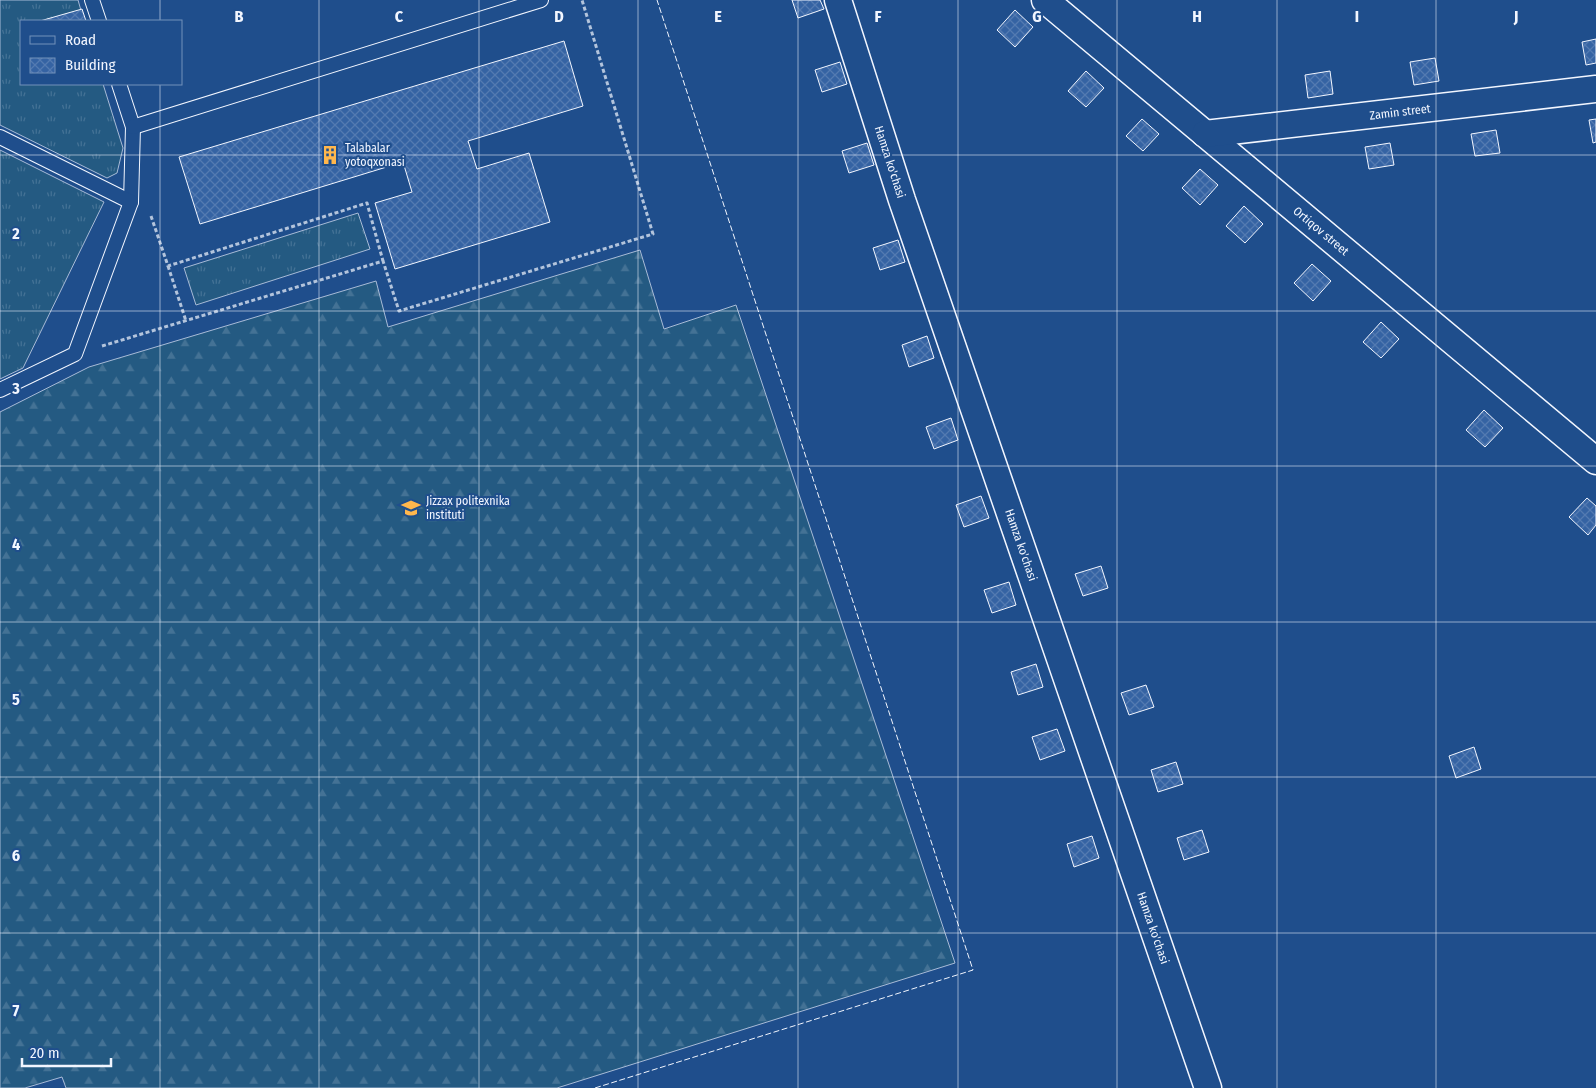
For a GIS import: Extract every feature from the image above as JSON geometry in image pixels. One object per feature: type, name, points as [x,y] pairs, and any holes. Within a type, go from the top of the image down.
[{"type":"street","name":"Hamza ko'chasi","points":[[838,0],[902,200],[1208,1088]]},
{"type":"street","name":"Ortiqov street","points":[[1045,0],[1596,461]]},
{"type":"street","name":"Zamin street","points":[[1205,134],[1596,89]]},
{"type":"lane","points":[[92,0],[99,20]]},
{"type":"lane","points":[[133,127],[540,0]]},
{"type":"lane","points":[[0,390],[75,354],[131,202],[133,127],[119,85]]},
{"type":"lane","points":[[0,137],[131,202]]},
{"type":"path","points":[[168,266],[367,203],[399,311],[653,234],[582,0]]},
{"type":"path","points":[[131,202],[147,204],[186,321]]},
{"type":"path","points":[[75,354],[383,261]]},
{"type":"green space","points":[[0,0],[78,0],[84,20],[20,20],[20,85],[103,85],[123,148],[117,173],[107,178],[0,125]]},
{"type":"green space","points":[[0,150],[104,202],[23,368],[0,379]]},
{"type":"green space","points":[[358,213],[370,249],[196,305],[184,268]]},
{"type":"green space","name":"Jizzax politexnika instituti","points":[[640,250],[664,329],[736,305],[955,963],[557,1088],[66,1088],[62,1077],[25,1088],[0,1088],[0,412],[89,367],[376,281],[388,327]]},
{"type":"building","points":[[792,0],[820,0],[824,9],[798,18]]},
{"type":"building","points":[[82,9],[86,20],[44,20]]},
{"type":"building","points":[[1015,10],[1033,27],[1015,47],[997,30]]},
{"type":"building","points":[[1596,39],[1596,63],[1586,65],[1582,42]]},
{"type":"building","name":"Talabalar yotoqxonasi","points":[[564,41],[583,106],[468,141],[477,169],[529,153],[550,222],[395,269],[375,203],[412,192],[403,162],[200,224],[179,157]]},
{"type":"building","points":[[1435,58],[1439,81],[1414,85],[1410,62]]},
{"type":"building","points":[[840,62],[847,84],[822,92],[815,70]]},
{"type":"building","points":[[1086,71],[1104,88],[1086,107],[1068,91]]},
{"type":"building","points":[[1330,71],[1333,94],[1308,98],[1305,75]]},
{"type":"building","points":[[1142,119],[1159,134],[1143,151],[1126,136]]},
{"type":"building","points":[[1596,119],[1596,142],[1593,143],[1589,120]]},
{"type":"building","points":[[1496,130],[1500,153],[1475,156],[1471,134]]},
{"type":"building","points":[[867,143],[874,165],[849,173],[842,151]]},
{"type":"building","points":[[1390,143],[1394,165],[1369,169],[1365,147]]},
{"type":"building","points":[[1200,169],[1218,185],[1200,205],[1182,188]]},
{"type":"building","points":[[1244,206],[1263,224],[1245,243],[1226,226]]},
{"type":"building","points":[[898,240],[905,262],[880,270],[873,248]]},
{"type":"building","points":[[1312,264],[1331,281],[1313,301],[1294,283]]},
{"type":"building","points":[[1381,322],[1399,339],[1381,358],[1363,342]]},
{"type":"building","points":[[927,336],[934,358],[909,367],[902,345]]},
{"type":"building","points":[[1484,410],[1503,428],[1485,447],[1466,430]]},
{"type":"building","points":[[951,418],[958,440],[934,449],[926,427]]},
{"type":"building","points":[[981,496],[989,518],[964,527],[956,505]]},
{"type":"building","points":[[1587,498],[1596,506],[1596,525],[1588,535],[1569,517]]},
{"type":"building","points":[[1101,566],[1108,588],[1083,596],[1075,574]]},
{"type":"building","points":[[1009,582],[1016,605],[992,613],[984,590]]},
{"type":"building","points":[[1036,664],[1043,687],[1018,695],[1011,672]]},
{"type":"building","points":[[1146,685],[1154,707],[1129,715],[1121,693]]},
{"type":"building","points":[[1057,729],[1065,751],[1040,760],[1032,737]]},
{"type":"building","points":[[1474,747],[1481,769],[1456,778],[1449,756]]},
{"type":"building","points":[[1176,762],[1183,784],[1158,792],[1151,770]]},
{"type":"building","points":[[1202,830],[1209,852],[1184,860],[1177,838]]},
{"type":"building","points":[[1092,836],[1099,858],[1074,867],[1067,844]]},
{"type":"fence","points":[[595,1088],[973,970],[657,0]]},
{"type":"place","name":"Talabalar yotoqxonasi","points":[[330,155]]},
{"type":"place","name":"Jizzax politexnika instituti","points":[[411,508]]}]
